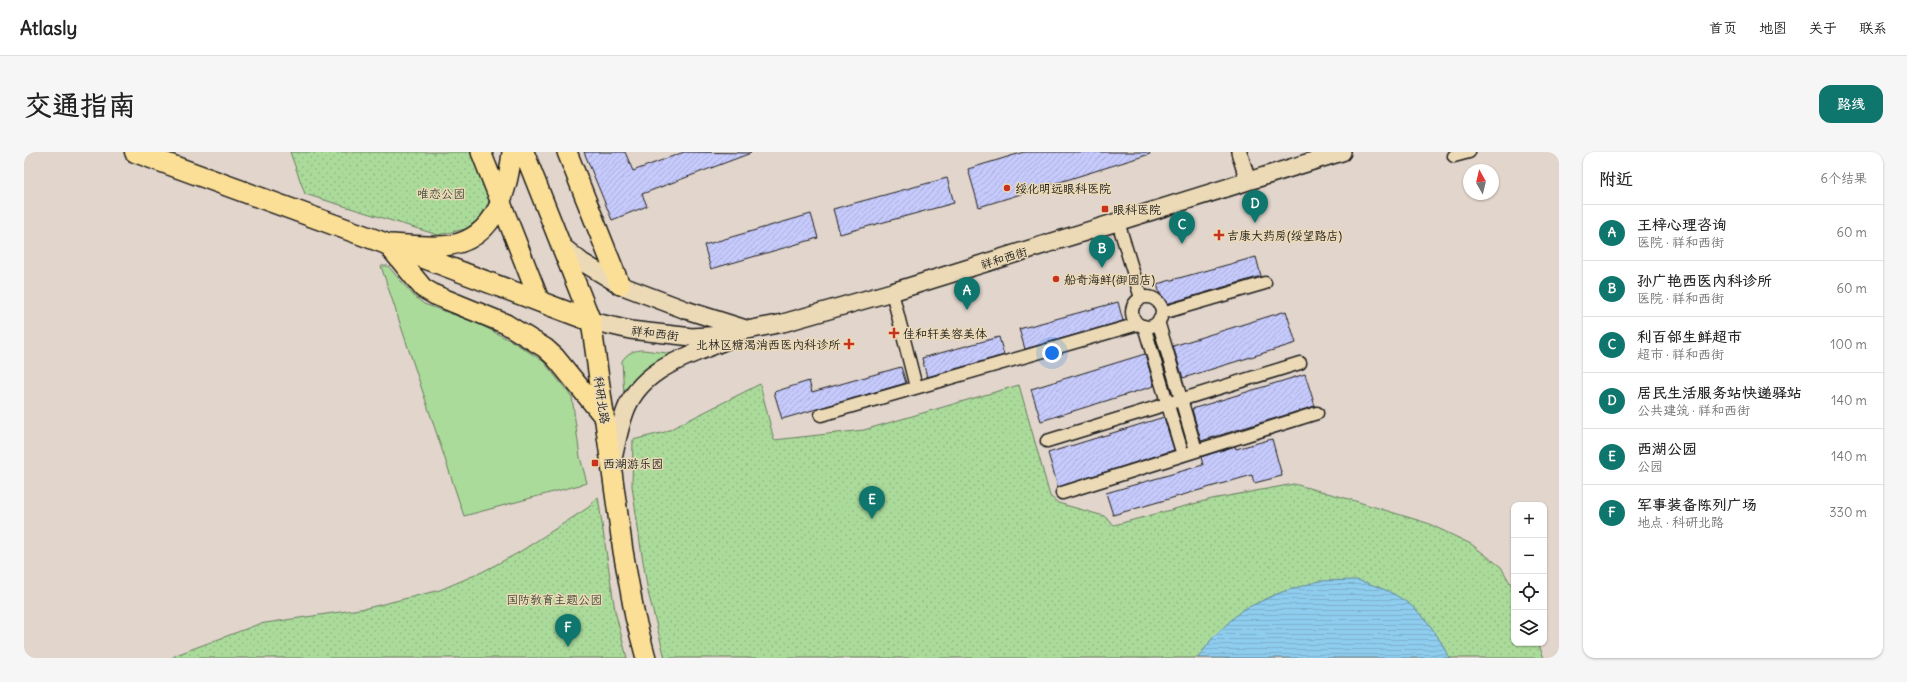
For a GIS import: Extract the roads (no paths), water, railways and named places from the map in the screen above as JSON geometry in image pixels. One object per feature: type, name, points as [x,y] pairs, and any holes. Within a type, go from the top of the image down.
[{"type":"highway","points":[[139,154],[387,244],[591,321]]},
{"type":"main road","points":[[481,152],[540,302]]},
{"type":"main road","points":[[387,244],[434,246],[468,240],[489,223],[501,202],[508,180],[512,152]]},
{"type":"main road","name":"科研北路","points":[[524,152],[591,321],[611,465],[635,617],[646,658]]},
{"type":"main road","points":[[567,152],[620,285]]},
{"type":"main road","name":"祥和西街","points":[[591,321],[630,330],[692,337],[722,335],[750,330],[826,312],[1342,152]]},
{"type":"main road","points":[[387,244],[423,288],[435,295],[506,324],[545,348],[560,363],[605,417]]},
{"type":"main road","points":[[562,246],[582,262],[620,285],[686,310],[750,330]]},
{"type":"main road","points":[[611,465],[625,412],[641,384],[652,374],[667,365],[750,330]]},
{"type":"street","points":[[1239,152],[1248,181]]},
{"type":"street","points":[[1454,156],[1469,152]]},
{"type":"street","points":[[1118,222],[1141,298]]},
{"type":"street","points":[[820,415],[1141,325],[1152,325],[1160,317],[1265,283]]},
{"type":"street","points":[[892,292],[916,387]]},
{"type":"street","points":[[1183,455],[1141,325],[1132,315],[1132,310],[1136,301],[1141,298],[1150,297],[1160,306],[1160,317],[1181,400],[1196,450]]},
{"type":"street","points":[[1047,441],[1300,363]]},
{"type":"street","points":[[1062,493],[1317,413]]},
{"type":"water","points":[[1357,580],[1388,591],[1413,607],[1432,629],[1449,658],[1198,658],[1214,636],[1242,610],[1279,593],[1319,581]]},
{"type":"place","name":"绥化明远眼科医院","points":[[1007,188]]},
{"type":"place","name":"眼科医院","points":[[1105,209]]},
{"type":"place","name":"居民生活服务站快递驿站","points":[[1255,223]]},
{"type":"place","name":"吉康大药房(绥望路店)","points":[[1219,235]]},
{"type":"place","name":"利百邻生鲜超市","points":[[1182,244]]},
{"type":"place","name":"孙广艳西医内科诊所","points":[[1102,268]]},
{"type":"place","name":"船奇海鲜(御园店)","points":[[1056,279]]},
{"type":"place","name":"王梓心理咨询","points":[[967,310]]},
{"type":"place","name":"佳和轩美容美体","points":[[894,333]]},
{"type":"place","name":"北林区糖渴消西医内科诊所","points":[[849,344]]},
{"type":"place","name":"西湖游乐园","points":[[595,463]]},
{"type":"place","name":"西湖公园","points":[[872,519]]},
{"type":"place","name":"军事装备陈列广场","points":[[568,647]]},
{"type":"park label","name":"唯恋公园","points":[[441,193]]},
{"type":"park label","name":"国防教育主题公园","points":[[554,599]]}]
